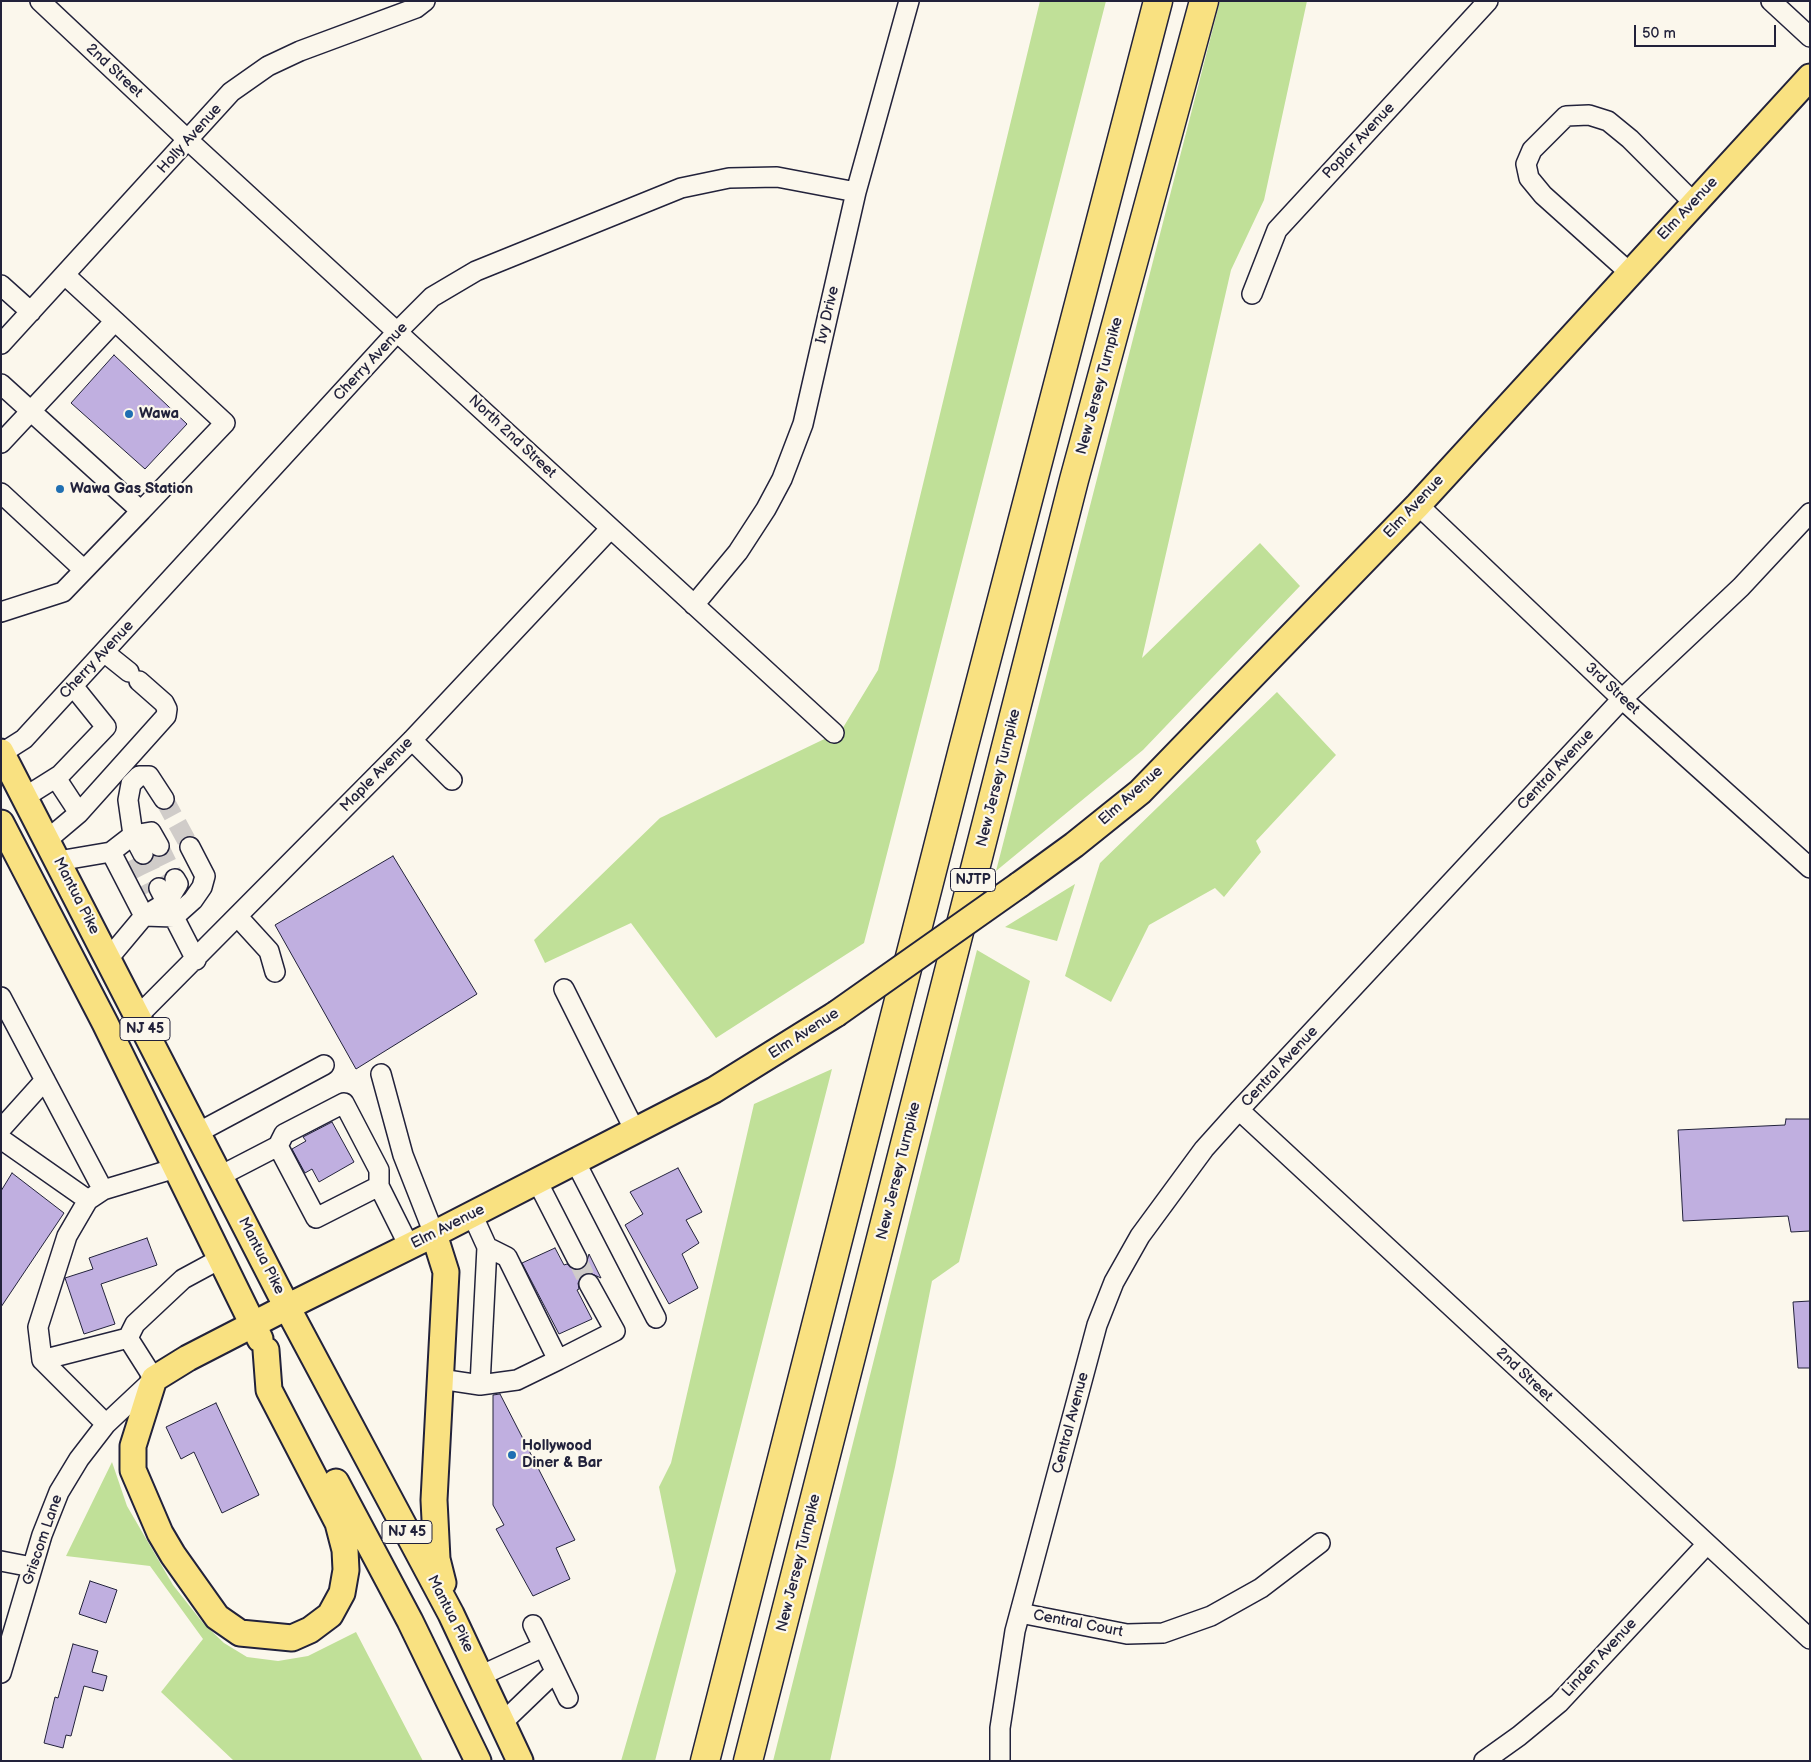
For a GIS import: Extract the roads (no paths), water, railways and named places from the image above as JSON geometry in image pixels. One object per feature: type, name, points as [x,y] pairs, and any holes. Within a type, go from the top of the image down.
[{"type":"highway","name":"NJTP","points":[[705,1761],[960,759],[1158,1]]},
{"type":"highway","name":"New Jersey Turnpike","points":[[748,1761],[1074,480],[1204,1]]},
{"type":"main road","name":"Elm Avenue","points":[[287,1306],[434,1234],[722,1085],[836,1014],[1074,845],[1140,792],[1418,505],[1810,77]]},
{"type":"main road","name":"Mantua Pike","points":[[2,752],[287,1306],[451,1614],[520,1761]]},
{"type":"main road","name":"NJ 45","points":[[1,823],[106,1023],[252,1325],[410,1621],[478,1761]]},
{"type":"main road","points":[[434,1234],[446,1272],[434,1500],[437,1559],[451,1614]]},
{"type":"main road","name":"Griscom Lane","points":[[154,1379],[287,1306]]},
{"type":"main road","points":[[154,1379],[133,1446],[133,1470],[160,1533],[173,1555],[217,1617],[240,1632],[292,1638],[310,1630],[330,1615],[342,1593],[346,1570],[345,1550],[338,1523],[269,1390],[266,1350]]},
{"type":"street","name":"2nd Street","points":[[40,1],[189,141]]},
{"type":"street","name":"Holly Avenue","points":[[1,344],[189,141],[231,92],[268,66],[300,51],[416,8],[425,1]]},
{"type":"street","name":"Ivy Drive","points":[[694,604],[738,552],[766,509],[782,479],[803,424],[856,192],[909,1]]},
{"type":"street","name":"Poplar Avenue","points":[[1252,294],[1276,230],[1488,1]]},
{"type":"street","points":[[1771,1],[1810,37]]},
{"type":"street","points":[[1630,273],[1543,195],[1529,178],[1526,164],[1532,150],[1566,116],[1589,115],[1608,121],[1630,139],[1694,203]]},
{"type":"street","name":"North 2nd Street","points":[[189,141],[834,733]]},
{"type":"street","name":"Cherry Avenue","points":[[2,752],[24,739],[398,331],[432,297],[476,271],[681,188],[729,178],[777,177],[856,192]]},
{"type":"street","points":[[1,612],[63,592],[225,423],[65,275]]},
{"type":"street","points":[[1,285],[31,312]]},
{"type":"street","points":[[1,443],[115,321]]},
{"type":"street","points":[[1,384],[141,510]]},
{"type":"street","points":[[1,493],[84,569]]},
{"type":"street","name":"3rd Street","points":[[1418,505],[1622,699],[1810,868]]},
{"type":"street","name":"Central Avenue","points":[[1000,1761],[1000,1728],[1003,1700],[1020,1613],[1096,1325],[1114,1282],[1140,1236],[1164,1200],[1204,1149],[1239,1110],[1622,699],[1741,587],[1810,513]]},
{"type":"street","name":"Maple Avenue","points":[[138,1016],[196,960],[412,740],[610,529]]},
{"type":"street","points":[[47,840],[79,813],[166,716],[167,709],[164,702],[104,652]]},
{"type":"street","points":[[24,797],[56,778],[106,727],[73,686]]},
{"type":"street","points":[[412,740],[452,780]]},
{"type":"street","points":[[121,844],[129,817],[130,784],[139,776],[149,776],[164,800]]},
{"type":"street","points":[[56,778],[79,813]]},
{"type":"street","points":[[121,844],[196,960]]},
{"type":"street","points":[[58,862],[121,844],[143,854]]},
{"type":"street","points":[[108,959],[159,901],[193,900],[202,887],[205,876],[190,847]]},
{"type":"street","points":[[238,917],[269,951],[275,972]]},
{"type":"street","points":[[564,989],[634,1130]]},
{"type":"street","points":[[1,997],[45,1080],[96,1195]]},
{"type":"street","points":[[199,1132],[324,1065]]},
{"type":"street","points":[[381,1074],[403,1156],[434,1234]]},
{"type":"street","points":[[1,1129],[45,1080]]},
{"type":"street","points":[[220,1176],[278,1146],[284,1134],[344,1103],[379,1170],[379,1186],[409,1246]]},
{"type":"street","name":"2nd Street","points":[[1239,1110],[1810,1639]]},
{"type":"street","points":[[1,1139],[96,1195]]},
{"type":"street","points":[[278,1146],[316,1218],[379,1186]]},
{"type":"street","points":[[575,1161],[656,1318]]},
{"type":"street","points":[[106,1424],[42,1360],[38,1327],[67,1236],[96,1195],[176,1168]]},
{"type":"street","points":[[538,1181],[577,1259]]},
{"type":"street","points":[[472,1214],[487,1247],[480,1386]]},
{"type":"street","points":[[487,1247],[507,1257],[558,1360]]},
{"type":"street","points":[[42,1360],[128,1338],[135,1324],[184,1279],[220,1259]]},
{"type":"street","points":[[440,1379],[480,1386],[517,1380],[615,1331],[589,1284]]},
{"type":"street","points":[[128,1338],[154,1379]]},
{"type":"street","name":"Griscom Lane","points":[[1,1673],[42,1535],[59,1492],[79,1459],[106,1424],[154,1379]]},
{"type":"street","name":"Central Court","points":[[1020,1613],[1127,1634],[1163,1633],[1211,1616],[1252,1593],[1320,1543]]},
{"type":"street","name":"Linden Avenue","points":[[1484,1761],[1520,1736],[1559,1702],[1707,1544]]},
{"type":"street","points":[[1,1561],[32,1567]]},
{"type":"street","points":[[533,1625],[568,1698]]},
{"type":"street","points":[[480,1676],[543,1647]]},
{"type":"street","points":[[502,1724],[555,1672]]},
{"type":"tunnel","points":[[164,799],[190,847]]},
{"type":"tunnel","points":[[159,846],[175,879]]},
{"type":"tunnel","points":[[143,854],[159,888]]},
{"type":"tunnel","points":[[127,862],[144,895]]},
{"type":"tunnel","points":[[577,1259],[589,1284]]},
{"type":"place","name":"Wawa","points":[[129,414]]},
{"type":"place","name":"Wawa Gas Station","points":[[60,489]]},
{"type":"place","name":"Hollywood Diner & Bar","points":[[512,1455]]}]
